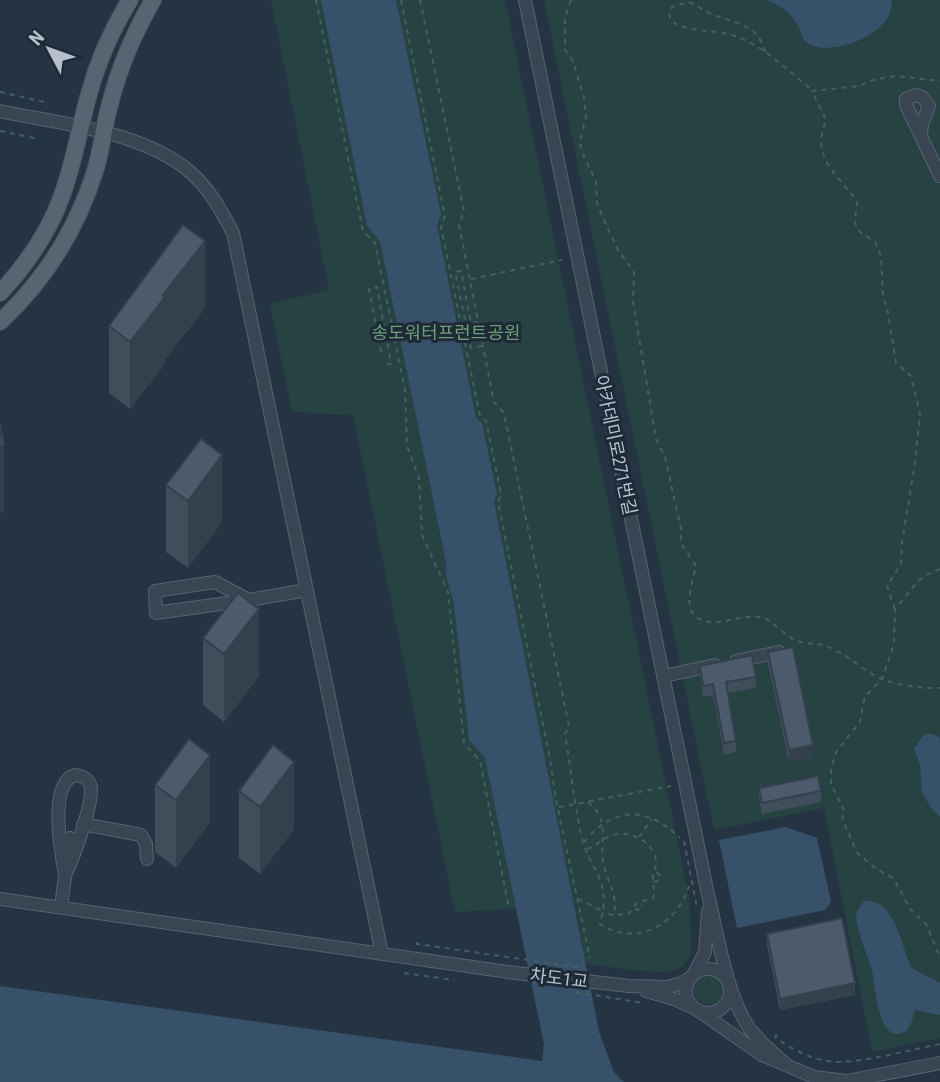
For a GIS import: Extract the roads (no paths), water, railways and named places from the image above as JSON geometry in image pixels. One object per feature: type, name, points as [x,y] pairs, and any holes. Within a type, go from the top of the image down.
[{"type":"main road","points":[[0,293],[19,272],[50,224],[66,184],[99,65],[107,43],[130,0]]},
{"type":"main road","points":[[0,322],[35,285],[71,229],[88,191],[121,68],[153,0]]},
{"type":"street","name":"아카데미로271번길","points":[[525,0],[707,890]]},
{"type":"street","points":[[0,111],[104,133],[163,152],[191,172],[216,200],[233,233],[382,954]]},
{"type":"street","points":[[921,134],[940,176]]},
{"type":"street","points":[[248,600],[215,582],[155,591],[156,613],[248,600],[307,590]]},
{"type":"street","points":[[664,676],[779,652]]},
{"type":"street","points":[[75,775],[85,778],[91,786],[75,856],[65,875],[61,845],[60,793],[66,781],[75,775]]},
{"type":"street","points":[[83,824],[141,835],[146,844],[147,859]]},
{"type":"street","points":[[61,907],[70,838]]},
{"type":"street","points":[[707,890],[709,918],[705,952],[687,984],[686,994],[689,1003],[696,1009],[762,1055],[814,1077],[847,1081],[940,1063]]},
{"type":"street","points":[[707,890],[737,1006],[750,1028],[788,1066]]},
{"type":"street","name":"차도1교","points":[[0,898],[515,973],[604,990],[629,986]]},
{"type":"street","points":[[705,969],[715,969],[729,982],[730,997],[722,1008],[709,1013],[629,986],[667,987],[682,983],[705,969]]},
{"type":"water","points":[[321,0],[396,0],[441,214],[437,225],[476,418],[482,423],[497,494],[494,501],[599,1032],[614,1072],[624,1082],[0,1082],[0,986],[542,1061],[544,1044],[485,758],[469,740],[454,604],[380,241],[367,226]]},
{"type":"water","points":[[767,0],[892,0],[889,16],[874,32],[851,43],[827,48],[806,42],[789,14],[782,7]]},
{"type":"water","points":[[925,734],[940,738],[940,817],[922,792],[920,765],[914,748]]},
{"type":"water","points":[[786,827],[817,838],[831,902],[825,910],[737,928],[719,840]]},
{"type":"water","points":[[864,901],[875,902],[890,916],[912,968],[940,983],[940,1015],[915,1010],[910,1025],[902,1033],[890,1032],[878,1008],[872,971],[856,919],[857,911]]},
{"type":"park label","name":"송도워터프런트공원","points":[[446,332]]}]
